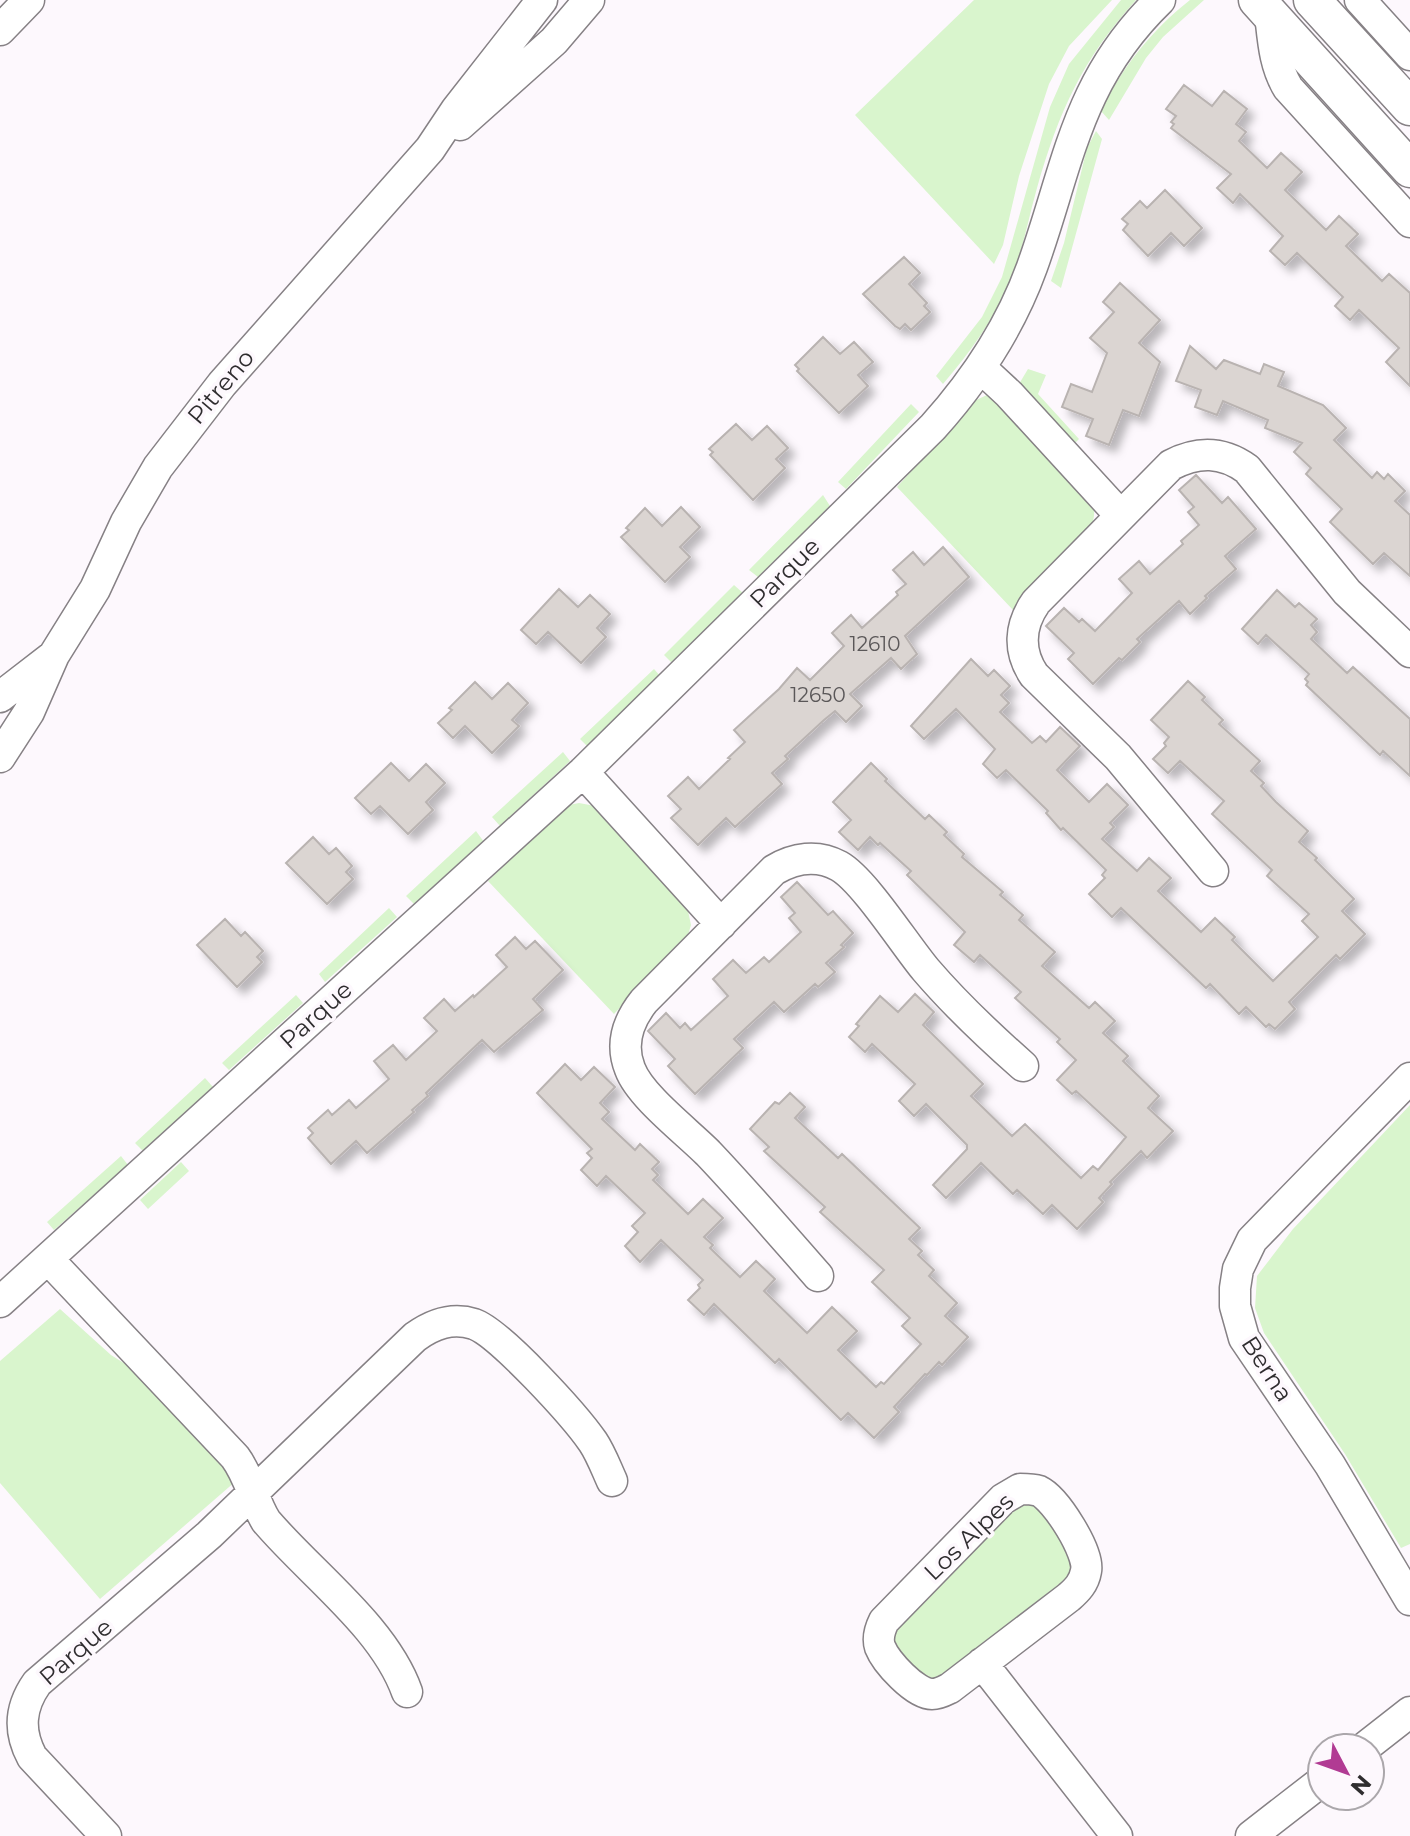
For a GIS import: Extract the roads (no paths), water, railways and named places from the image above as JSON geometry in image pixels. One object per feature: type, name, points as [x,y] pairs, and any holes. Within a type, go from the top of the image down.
[{"type":"street","points":[[0,30],[29,0]]},
{"type":"street","name":"Pitreno","points":[[0,757],[29,712],[54,655],[95,589],[141,494],[175,443],[222,384],[430,149],[456,110],[542,0]]},
{"type":"street","name":"Pitreno","points":[[430,149],[523,71],[589,0]]},
{"type":"street","name":"Parque","points":[[0,1302],[583,772],[933,427],[981,368],[1011,317],[1032,267],[1089,96],[1113,53],[1160,0]]},
{"type":"street","points":[[1312,0],[1410,107]]},
{"type":"street","points":[[1360,0],[1410,55]]},
{"type":"street","points":[[1264,7],[1410,169]]},
{"type":"street","points":[[1264,7],[1279,70],[1288,88],[1410,222]]},
{"type":"street","points":[[981,368],[1009,394],[1120,515]]},
{"type":"street","points":[[1213,871],[1118,757],[1034,675],[1024,656],[1022,633],[1029,611],[1159,476],[1184,458],[1213,454],[1237,462],[1255,479],[1347,592],[1410,652]]},
{"type":"street","name":"Pitreno","points":[[0,697],[54,655]]},
{"type":"street","points":[[583,772],[721,924]]},
{"type":"street","points":[[818,1276],[716,1162],[636,1082],[626,1058],[626,1033],[636,1010],[774,870],[786,863],[812,859],[838,866],[858,883],[952,998],[1023,1066]]},
{"type":"street","name":"Berna","points":[[1410,1078],[1252,1240],[1238,1269],[1235,1297],[1238,1323],[1244,1338],[1330,1465],[1410,1600]]},
{"type":"street","points":[[48,1259],[235,1457],[260,1512],[384,1648],[398,1669],[407,1692]]},
{"type":"street","name":"Parque","points":[[106,1836],[32,1757],[26,1745],[22,1719],[29,1694],[37,1683],[156,1582],[415,1337],[441,1323],[457,1321],[486,1329],[582,1428],[595,1446],[612,1481]]},
{"type":"street","name":"Los Alpes","points":[[1020,1489],[1040,1492],[1054,1505],[1085,1553],[1083,1581],[1069,1597],[982,1663],[941,1693],[920,1692],[911,1686],[880,1647],[881,1628],[884,1621],[1003,1499],[1020,1489]]},
{"type":"street","points":[[982,1663],[1117,1836]]},
{"type":"street","points":[[1384,1732],[1410,1712]]},
{"type":"street","points":[[1251,1836],[1306,1793]]}]
